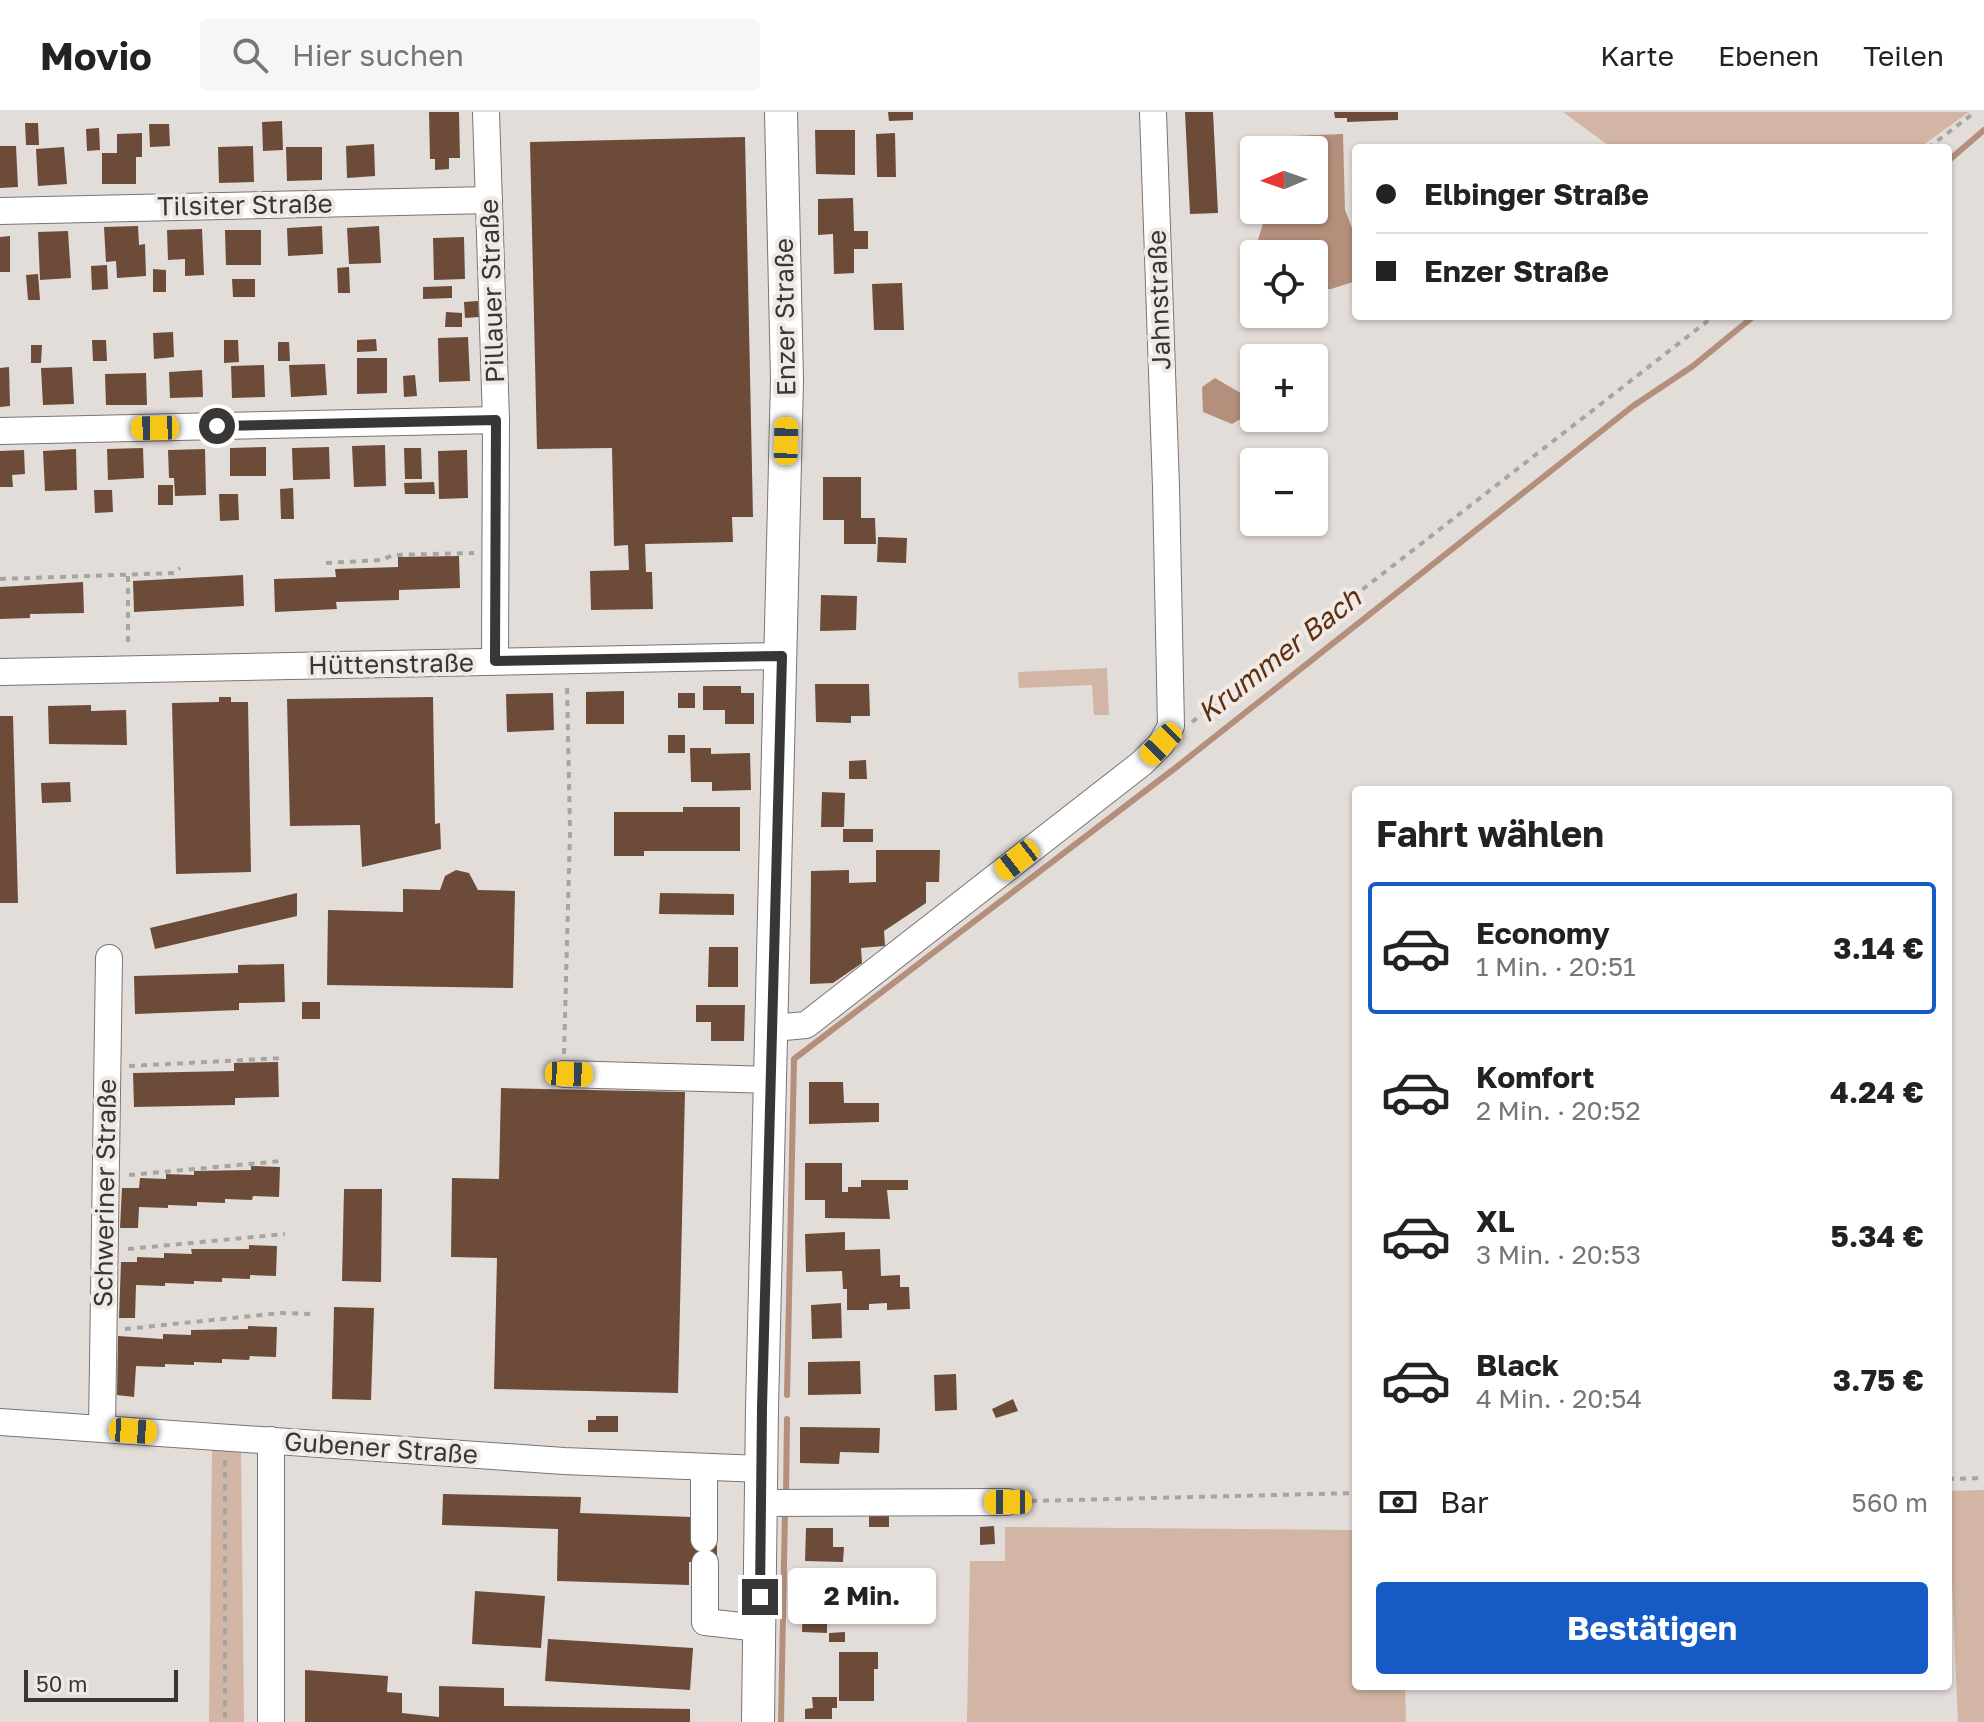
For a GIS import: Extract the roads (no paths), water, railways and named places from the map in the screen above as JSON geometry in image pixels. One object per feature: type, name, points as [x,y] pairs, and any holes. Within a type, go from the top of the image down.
[{"type":"main road","name":"Enzer Straße","points":[[758,1722],[759,1628],[778,1504],[761,1469],[787,380],[781,112]]},
{"type":"street","name":"Pillauer Straße","points":[[486,112],[496,420],[495,661]]},
{"type":"street","name":"Jahnstraße","points":[[773,1028],[806,1025],[1142,763],[1161,744],[1171,726],[1153,112]]},
{"type":"street","name":"Tilsiter Straße","points":[[0,211],[489,200]]},
{"type":"street","points":[[0,431],[496,420]]},
{"type":"street","name":"Hüttenstraße","points":[[0,672],[782,656]]},
{"type":"street","name":"Schweriner Straße","points":[[102,1429],[109,958]]},
{"type":"street","points":[[564,1074],[770,1080]]},
{"type":"street","name":"Gubener Straße","points":[[0,1422],[564,1461],[761,1469]]},
{"type":"street","points":[[271,1440],[271,1722]]},
{"type":"street","points":[[704,1467],[705,1622],[759,1628]]},
{"type":"street","points":[[778,1504],[1008,1502]]},
{"type":"waterway","name":"Krummer Bach","points":[[1952,158],[1984,130]]},
{"type":"waterway","name":"Krummer Bach","points":[[787,1395],[794,1059],[1174,769],[1633,406],[1693,366],[1749,320]]},
{"type":"waterway","name":"Krummer Bach","points":[[786,1495],[787,1419]]},
{"type":"waterway","name":"Krummer Bach","points":[[781,1722],[785,1510]]}]
